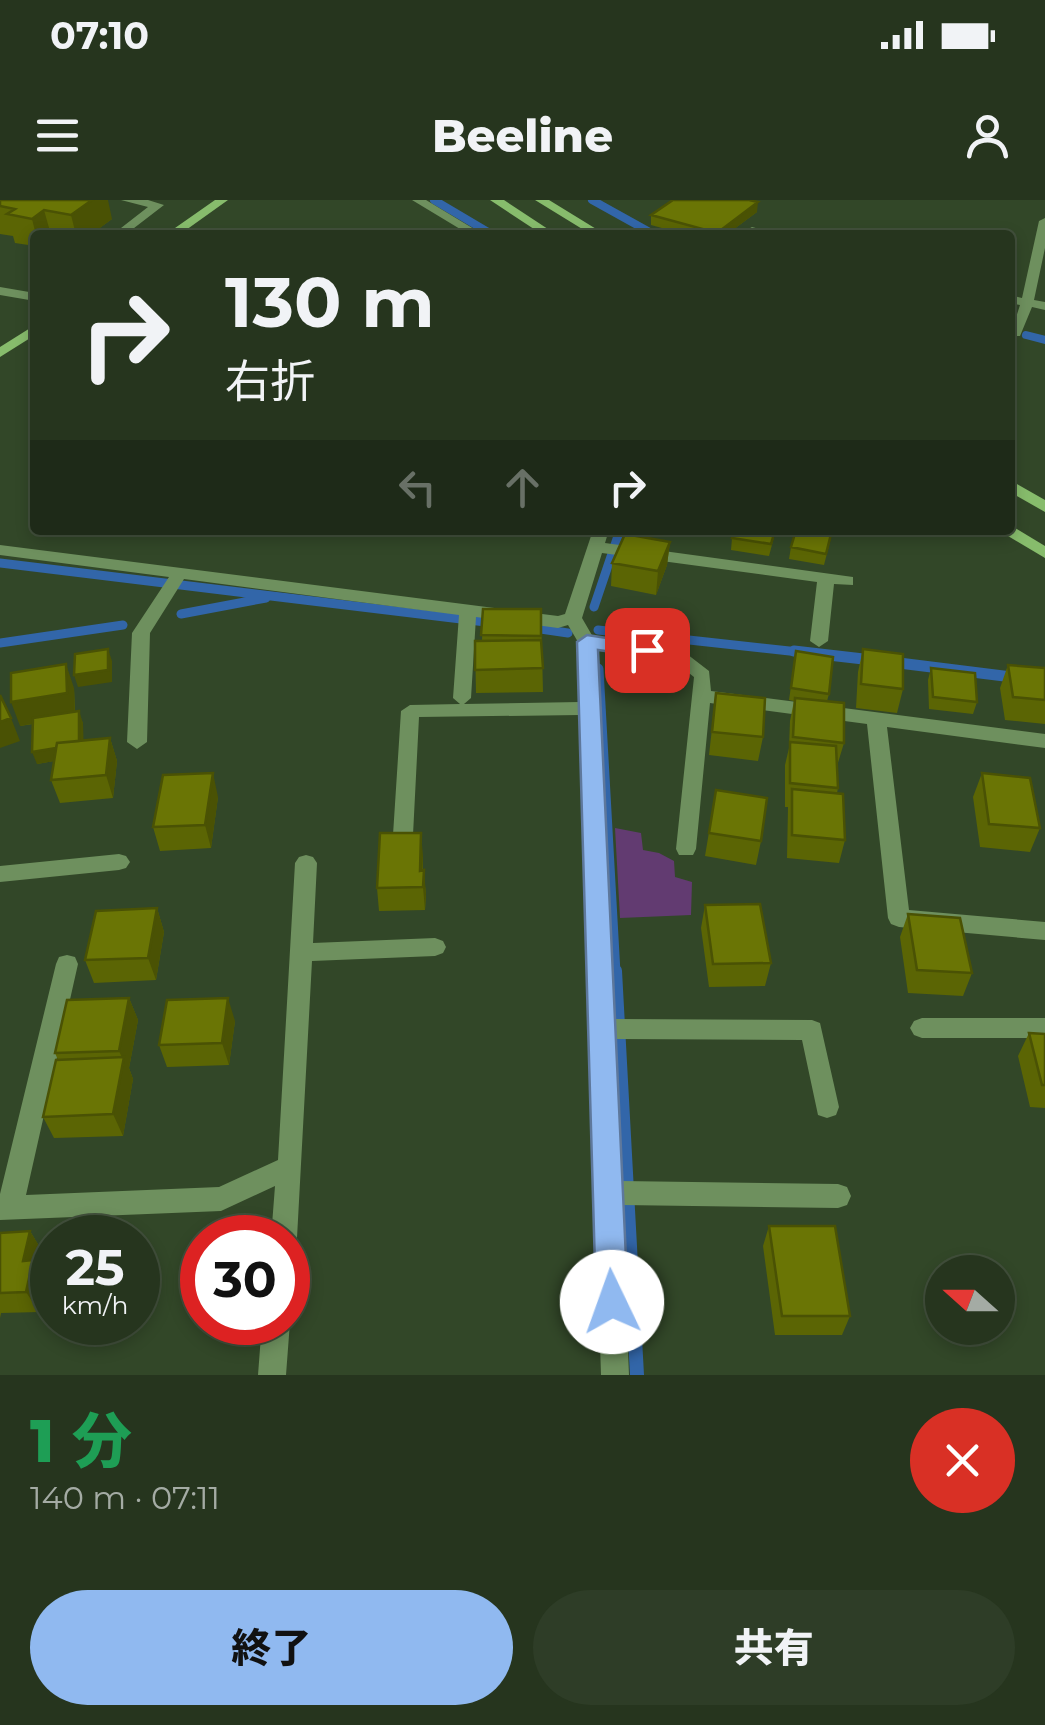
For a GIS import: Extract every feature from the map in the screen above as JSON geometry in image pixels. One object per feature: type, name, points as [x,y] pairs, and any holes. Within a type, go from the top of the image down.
[{"type":"main road","points":[[178,230],[222,200]]},
{"type":"main road","points":[[496,200],[543,230]]},
{"type":"main road","points":[[541,200],[592,230]]},
{"type":"main road","points":[[4,347],[30,332]]},
{"type":"main road","points":[[1015,488],[1045,507]]},
{"type":"main road","points":[[1015,534],[1045,553]]},
{"type":"street","points":[[125,230],[158,205],[127,200]]},
{"type":"street","points":[[418,200],[469,230]]},
{"type":"street","points":[[1015,333],[1027,303],[1045,221]]},
{"type":"street","points":[[0,291],[30,296]]},
{"type":"street","points":[[1015,300],[1045,306]]},
{"type":"street","points":[[616,1375],[621,1193],[612,1030],[587,642],[573,618],[600,542],[623,552],[847,581]]},
{"type":"street","points":[[0,550],[182,572],[467,616],[558,622],[573,618]]},
{"type":"street","points":[[137,742],[141,633],[182,572]]},
{"type":"street","points":[[819,641],[826,578]]},
{"type":"street","points":[[462,698],[467,616]]},
{"type":"street","points":[[587,642],[677,655],[704,674],[686,848]]},
{"type":"street","points":[[701,696],[1045,741]]},
{"type":"street","points":[[403,835],[410,711],[590,708]]},
{"type":"street","points":[[876,718],[899,918],[1045,931]]},
{"type":"street","points":[[0,874],[119,862]]},
{"type":"street","points":[[286,1215],[306,863]]},
{"type":"street","points":[[302,952],[435,948]]},
{"type":"street","points":[[68,964],[5,1207],[221,1199],[290,1167]]},
{"type":"street","points":[[922,1028],[1045,1028]]},
{"type":"street","points":[[612,1030],[812,1030],[827,1108]]},
{"type":"street","points":[[621,1193],[838,1196]]},
{"type":"street","points":[[272,1375],[274,1345]]},
{"type":"shaded area","points":[[615,828],[641,833],[643,850],[674,861],[675,877],[692,882],[691,915],[620,918]]},
{"type":"building","points":[[0,200],[92,200],[71,215],[44,210],[32,219],[7,214],[15,209],[0,206]]},
{"type":"building","points":[[673,200],[758,202],[721,230],[706,230],[651,215]]},
{"type":"building","points":[[625,535],[670,542],[658,571],[612,563]]},
{"type":"building","points":[[733,535],[774,535],[771,544],[732,538]]},
{"type":"building","points":[[795,535],[831,535],[826,554],[791,547]]},
{"type":"building","points":[[483,609],[541,609],[541,636],[481,635]]},
{"type":"building","points":[[541,640],[543,668],[475,670],[475,641]]},
{"type":"building","points":[[108,649],[108,670],[74,675],[75,654]]},
{"type":"building","points":[[863,649],[903,654],[903,689],[861,684]]},
{"type":"building","points":[[796,651],[833,657],[829,694],[791,688]]},
{"type":"building","points":[[66,664],[67,693],[11,702],[11,673]]},
{"type":"building","points":[[1008,665],[1045,668],[1045,700],[1013,697]]},
{"type":"building","points":[[931,668],[975,673],[977,702],[933,697]]},
{"type":"building","points":[[716,693],[765,698],[763,737],[712,732]]},
{"type":"building","points":[[0,695],[11,718],[0,722]]},
{"type":"building","points":[[795,698],[844,703],[844,743],[793,737]]},
{"type":"building","points":[[79,711],[79,741],[57,743],[56,748],[32,752],[33,718]]},
{"type":"building","points":[[110,738],[106,775],[51,780],[57,743]]},
{"type":"building","points":[[790,742],[836,746],[838,788],[790,783]]},
{"type":"building","points":[[213,773],[205,825],[153,827],[163,775]]},
{"type":"building","points":[[982,773],[1030,778],[1040,828],[989,824]]},
{"type":"building","points":[[792,789],[843,794],[845,840],[792,835]]},
{"type":"building","points":[[716,790],[767,798],[761,841],[709,833]]},
{"type":"building","points":[[380,833],[421,833],[423,887],[377,888]]},
{"type":"building","points":[[760,904],[771,963],[713,964],[705,905]]},
{"type":"building","points":[[157,908],[148,958],[85,960],[96,911]]},
{"type":"building","points":[[908,914],[960,918],[972,973],[917,970]]},
{"type":"building","points":[[129,998],[119,1051],[55,1053],[67,1000]]},
{"type":"building","points":[[228,998],[222,1043],[159,1045],[167,1000]]},
{"type":"building","points":[[1029,1033],[1045,1034],[1045,1085],[1042,1085]]},
{"type":"building","points":[[124,1057],[113,1114],[43,1117],[56,1060]]},
{"type":"building","points":[[769,1226],[835,1226],[850,1316],[782,1316]]},
{"type":"building","points":[[30,1231],[23,1261],[30,1260],[26,1292],[0,1293],[0,1233]]},
{"type":"waterway","points":[[434,200],[485,230]]},
{"type":"waterway","points":[[592,200],[646,230]]},
{"type":"waterway","points":[[1026,335],[1045,340]]},
{"type":"waterway","points":[[594,607],[618,535]]},
{"type":"waterway","points":[[0,563],[494,623]]},
{"type":"waterway","points":[[181,614],[266,598]]},
{"type":"waterway","points":[[0,643],[123,625]]},
{"type":"waterway","points":[[527,627],[568,633]]},
{"type":"waterway","points":[[598,630],[817,654]]},
{"type":"waterway","points":[[794,651],[872,660]]},
{"type":"waterway","points":[[891,662],[1045,681]]},
{"type":"waterway","points":[[598,669],[615,973]]},
{"type":"waterway","points":[[615,971],[637,1375]]},
{"type":"route","points":[[612,1302],[587,642],[647,650]]}]
